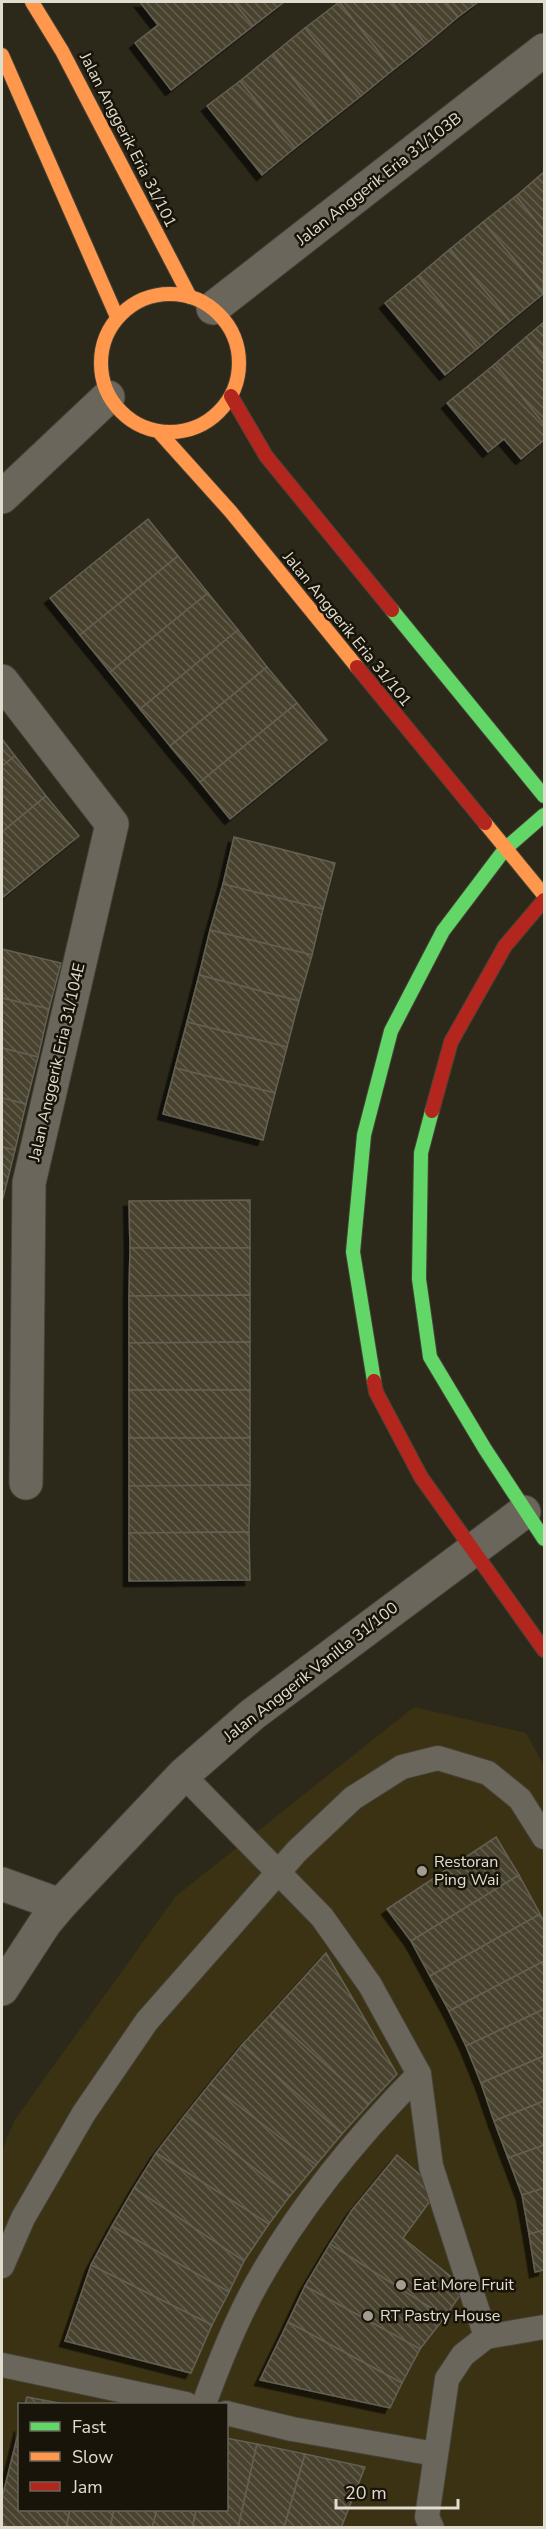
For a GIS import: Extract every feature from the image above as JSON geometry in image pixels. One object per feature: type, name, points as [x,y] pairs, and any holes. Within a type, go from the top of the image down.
[{"type":"street","name":"Jalan Anggerik Eria 31/101","points":[[32,2],[62,51],[201,303]]},
{"type":"street","name":"Jalan Anggerik Eria 31/103B","points":[[201,303],[544,50]]},
{"type":"street","points":[[2,55],[117,317]]},
{"type":"street","points":[[165,294],[201,303],[229,326],[238,349],[238,373],[231,396],[213,418],[188,431],[160,433],[130,422],[108,397],[100,370],[104,342],[117,317],[140,301],[165,294]]},
{"type":"street","points":[[231,396],[266,456],[544,795]]},
{"type":"street","points":[[2,497],[108,397]]},
{"type":"street","name":"Jalan Anggerik Eria 31/101","points":[[160,433],[238,521],[544,895]]},
{"type":"street","name":"Jalan Anggerik Eria 31/104E","points":[[2,681],[112,824],[29,1183],[26,1483]]},
{"type":"street","points":[[544,815],[505,849],[443,931],[392,1031],[364,1136],[353,1252],[376,1392],[420,1477],[544,1650]]},
{"type":"street","points":[[544,900],[505,946],[451,1041],[422,1153],[419,1279],[430,1357],[524,1512],[544,1539]]},
{"type":"street","name":"Jalan Anggerik Vanilla 31/100","points":[[2,1989],[45,1923],[60,1905],[183,1775],[253,1714],[524,1512]]},
{"type":"street","points":[[2,1884],[60,1905]]},
{"type":"lane","points":[[2,2266],[23,2218],[84,2113],[147,2021],[297,1851],[353,1798],[402,1767],[438,1758],[488,1773],[520,1799],[544,1837]]},
{"type":"lane","points":[[183,1775],[280,1871],[322,1917],[369,1985],[419,2074],[431,2166],[486,2337]]},
{"type":"lane","points":[[204,2403],[221,2357],[257,2283],[332,2170],[380,2114],[419,2074]]},
{"type":"lane","points":[[424,2524],[447,2379],[463,2355],[486,2337],[544,2327]]},
{"type":"lane","points":[[2,2366],[181,2403]]},
{"type":"lane","points":[[228,2414],[435,2454]]},
{"type":"shaded area","points":[[414,1707],[526,1733],[544,1766],[544,2527],[2,2528],[2,2150],[14,2121],[176,1896]]},
{"type":"building","points":[[140,2],[234,2],[253,26],[171,90],[135,43],[158,25]]},
{"type":"building","points":[[234,2],[284,2],[253,26]]},
{"type":"building","points":[[339,2],[392,2],[426,44],[393,70]]},
{"type":"building","points":[[339,2],[393,70],[361,96],[305,28]]},
{"type":"building","points":[[392,2],[446,2],[458,17],[426,44]]},
{"type":"building","points":[[446,2],[478,2],[458,17]]},
{"type":"building","points":[[305,28],[361,96],[328,122],[273,54]]},
{"type":"building","points":[[273,54],[328,122],[295,148],[240,81]]},
{"type":"building","points":[[240,81],[295,148],[262,175],[207,106]]},
{"type":"building","points":[[544,172],[544,231],[516,196]]},
{"type":"building","points":[[516,196],[544,231],[543,294],[483,222]]},
{"type":"building","points":[[483,222],[543,294],[510,321],[450,249]]},
{"type":"building","points":[[450,249],[510,321],[478,348],[418,276]]},
{"type":"building","points":[[418,276],[478,348],[445,375],[385,303]]},
{"type":"building","points":[[544,322],[544,359],[526,337]]},
{"type":"building","points":[[526,337],[544,359],[544,424],[495,364]]},
{"type":"building","points":[[495,364],[544,424],[544,440],[521,459],[504,439],[488,452],[447,403]]},
{"type":"building","points":[[148,519],[178,556],[80,635],[50,598]]},
{"type":"building","points":[[178,556],[208,593],[110,672],[80,635]]},
{"type":"building","points":[[208,593],[238,630],[140,709],[110,672]]},
{"type":"building","points":[[238,630],[267,667],[170,746],[140,709]]},
{"type":"building","points":[[267,667],[297,703],[200,782],[170,746]]},
{"type":"building","points":[[297,703],[327,740],[230,819],[200,782]]},
{"type":"building","points":[[2,739],[15,756],[2,766]]},
{"type":"building","points":[[15,756],[46,796],[2,832],[2,766]]},
{"type":"building","points":[[46,796],[79,836],[2,898],[2,832]]},
{"type":"building","points":[[234,837],[335,863],[323,909],[223,884]]},
{"type":"building","points":[[223,884],[323,909],[312,955],[210,930]]},
{"type":"building","points":[[210,930],[312,955],[299,1001],[199,975]]},
{"type":"building","points":[[2,949],[61,963],[49,1009],[2,998]]},
{"type":"building","points":[[199,975],[299,1001],[287,1047],[187,1022]]},
{"type":"building","points":[[2,998],[49,1009],[38,1057],[2,1048]]},
{"type":"building","points":[[187,1022],[287,1047],[275,1093],[175,1068]]},
{"type":"building","points":[[2,1048],[38,1057],[26,1104],[2,1098]]},
{"type":"building","points":[[175,1068],[275,1093],[263,1140],[163,1114]]},
{"type":"building","points":[[2,1098],[26,1104],[15,1150],[2,1147]]},
{"type":"building","points":[[2,1147],[15,1150],[3,1198],[2,1197]]},
{"type":"building","points":[[250,1200],[250,1248],[130,1248],[129,1201]]},
{"type":"building","points":[[130,1248],[250,1248],[250,1295],[129,1296]]},
{"type":"building","points":[[250,1295],[250,1342],[129,1343],[129,1296]]},
{"type":"building","points":[[250,1342],[250,1390],[129,1390],[129,1343]]},
{"type":"building","points":[[129,1390],[250,1390],[250,1438],[129,1438]]},
{"type":"building","points":[[129,1438],[250,1438],[250,1485],[129,1486]]},
{"type":"building","points":[[250,1485],[249,1532],[129,1533],[129,1486]]},
{"type":"building","points":[[249,1532],[250,1580],[129,1581],[129,1533]]},
{"type":"building","points":[[496,1837],[519,1875],[411,1941],[387,1909]]},
{"type":"building","points":[[519,1875],[540,1914],[430,1976],[411,1941]]},
{"type":"building","points":[[540,1914],[544,1922],[544,1961],[449,2011],[430,1976]]},
{"type":"building","points":[[326,1953],[397,2074],[369,2104],[270,2015]]},
{"type":"building","points":[[544,1961],[544,2009],[466,2046],[449,2011]]},
{"type":"building","points":[[544,2009],[544,2056],[481,2083],[466,2046]]},
{"type":"building","points":[[270,2015],[369,2104],[342,2134],[242,2045]]},
{"type":"building","points":[[242,2045],[342,2134],[316,2165],[210,2084]]},
{"type":"building","points":[[544,2056],[544,2101],[494,2121],[481,2083]]},
{"type":"building","points":[[210,2084],[316,2165],[290,2196],[185,2115]]},
{"type":"building","points":[[544,2101],[544,2145],[508,2158],[494,2121]]},
{"type":"building","points":[[185,2115],[290,2196],[269,2224],[156,2153]]},
{"type":"building","points":[[544,2145],[544,2188],[522,2195],[508,2158]]},
{"type":"building","points":[[156,2153],[269,2224],[244,2261],[134,2188]]},
{"type":"building","points":[[397,2155],[438,2190],[403,2238],[465,2288],[445,2317],[330,2244],[352,2210]]},
{"type":"building","points":[[134,2188],[244,2261],[229,2292],[112,2226]]},
{"type":"building","points":[[544,2188],[544,2230],[529,2234],[522,2195]]},
{"type":"building","points":[[112,2226],[229,2292],[212,2325],[91,2265]]},
{"type":"building","points":[[544,2230],[544,2270],[535,2272],[529,2234]]},
{"type":"building","points":[[330,2244],[445,2317],[420,2349],[305,2286]]},
{"type":"building","points":[[91,2265],[212,2325],[191,2373],[65,2341]]},
{"type":"building","points":[[305,2286],[420,2349],[402,2383],[288,2322]]},
{"type":"building","points":[[288,2322],[402,2383],[390,2408],[260,2380]]},
{"type":"building","points":[[27,2397],[59,2403],[25,2403]]},
{"type":"building","points":[[18,2434],[18,2511],[70,2511],[66,2528],[2,2528],[2,2498]]},
{"type":"building","points":[[228,2438],[257,2444],[238,2528],[192,2528],[196,2511],[228,2511]]},
{"type":"building","points":[[257,2444],[305,2454],[284,2528],[238,2528]]},
{"type":"building","points":[[305,2454],[365,2467],[341,2528],[284,2528]]},
{"type":"building","points":[[70,2511],[114,2511],[110,2528],[66,2528]]},
{"type":"building","points":[[114,2511],[157,2511],[152,2528],[110,2528]]},
{"type":"building","points":[[157,2511],[196,2511],[192,2528],[152,2528]]},
{"type":"traffic: fast","points":[[392,610],[544,796]]},
{"type":"traffic: fast","points":[[374,1381],[353,1252],[364,1135],[391,1031],[443,931],[505,849],[544,815]]},
{"type":"traffic: fast","points":[[432,1111],[421,1153],[419,1279],[430,1357],[485,1449],[544,1539]]},
{"type":"traffic: slow","points":[[32,2],[62,51],[190,297]]},
{"type":"traffic: slow","points":[[2,55],[117,317]]},
{"type":"traffic: slow","points":[[170,294],[196,299],[219,314],[234,337],[239,363],[234,389],[219,412],[196,427],[170,432],[144,427],[121,412],[106,389],[101,363],[106,337],[121,314],[144,299],[170,294]]},
{"type":"traffic: slow","points":[[160,433],[231,512],[357,667]]},
{"type":"traffic: slow","points":[[485,823],[544,895]]},
{"type":"traffic: jam","points":[[231,396],[266,456],[392,610]]},
{"type":"traffic: jam","points":[[357,667],[485,823]]},
{"type":"traffic: jam","points":[[432,1111],[451,1042],[505,946],[544,900]]},
{"type":"traffic: jam","points":[[374,1381],[376,1392],[421,1477],[544,1650]]},
{"type":"place","name":"Restoran Ping Wai","points":[[422,1871]]},
{"type":"place","name":"Eat More Fruit","points":[[401,2285]]},
{"type":"place","name":"RT Pastry House","points":[[368,2316]]}]
